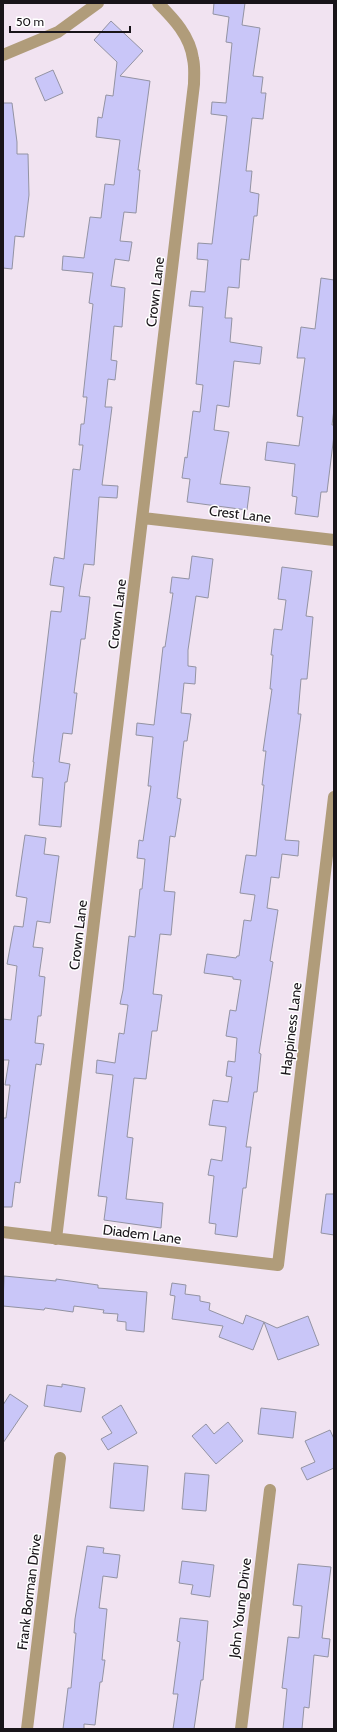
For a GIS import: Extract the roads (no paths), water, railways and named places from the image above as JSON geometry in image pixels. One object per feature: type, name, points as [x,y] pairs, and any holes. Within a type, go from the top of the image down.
[{"type":"street","points":[[3,55],[58,32],[98,3]]},
{"type":"street","name":"Crown Lane","points":[[56,1239],[144,518],[194,84],[193,58],[184,34],[171,15],[158,3]]},
{"type":"street","name":"Crest Lane","points":[[144,518],[334,540]]},
{"type":"street","name":"Happiness Lane","points":[[278,1265],[334,797]]},
{"type":"street","name":"Diadem Lane","points":[[3,1232],[278,1265]]},
{"type":"street","name":"Frank Borman Drive","points":[[27,1729],[60,1458]]},
{"type":"street","name":"John Young Drive","points":[[241,1729],[270,1490]]}]
